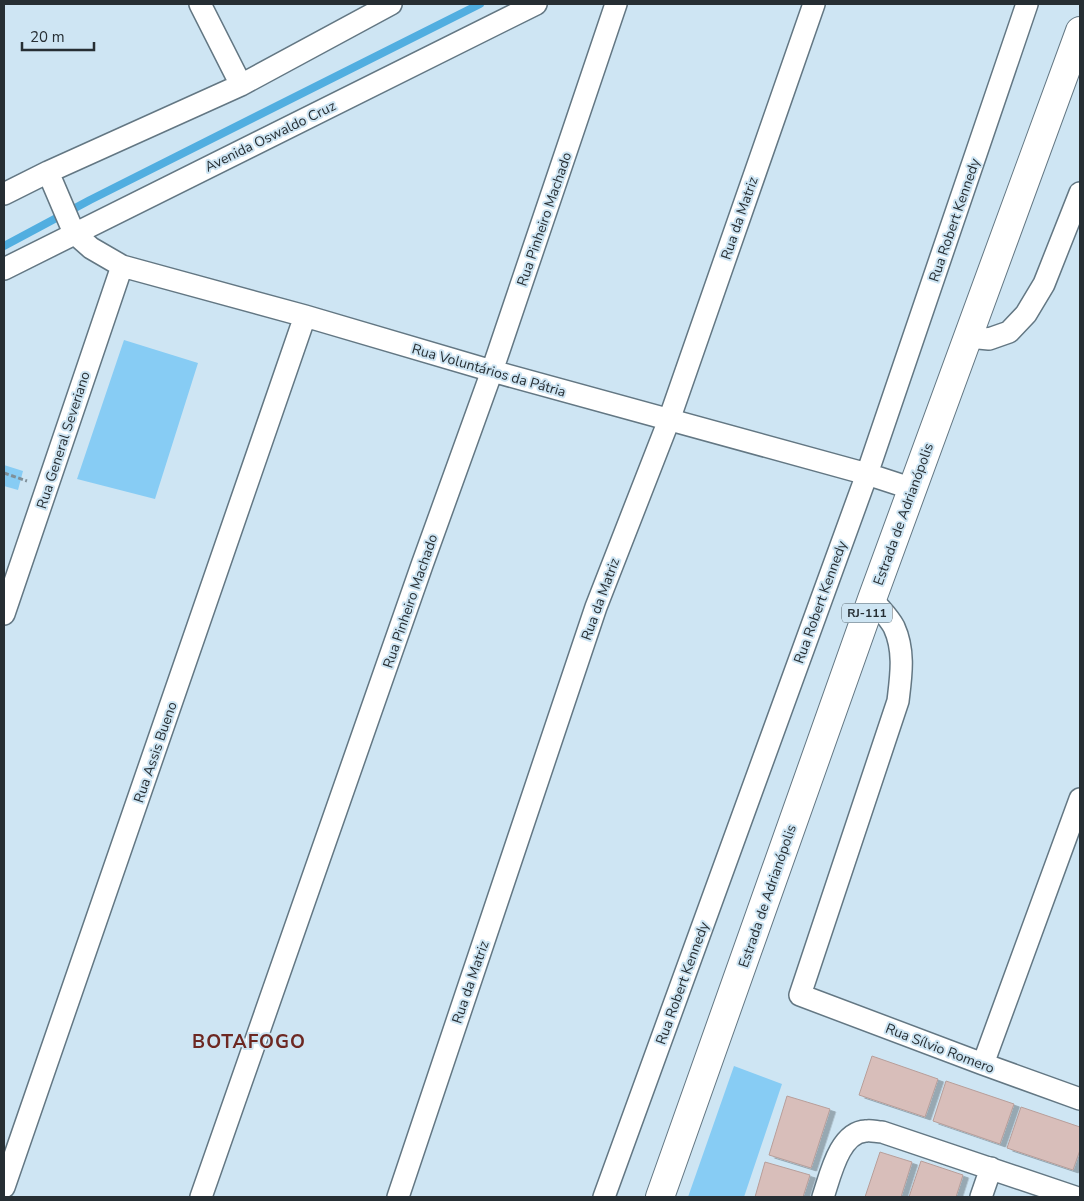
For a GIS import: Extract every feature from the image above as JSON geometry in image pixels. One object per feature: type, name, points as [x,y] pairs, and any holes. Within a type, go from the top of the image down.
[{"type":"main road","name":"Estrada de Adrianópolis","points":[[660,1197],[872,599],[1080,31]]},
{"type":"street","points":[[200,4],[241,85]]},
{"type":"street","points":[[4,194],[48,172],[241,85],[391,4]]},
{"type":"street","name":"Avenida Oswaldo Cruz","points":[[4,269],[72,228],[536,4]]},
{"type":"street","name":"Rua Pinheiro Machado","points":[[201,1197],[422,564],[492,371],[616,4]]},
{"type":"street","name":"Rua da Matriz","points":[[398,1197],[596,607],[669,420],[814,4]]},
{"type":"street","name":"Rua Robert Kennedy","points":[[604,1197],[867,474],[1027,4]]},
{"type":"street","points":[[48,172],[72,228]]},
{"type":"street","points":[[968,337],[988,339],[1009,332],[1026,314],[1044,284],[1080,193]]},
{"type":"street","name":"Rua Voluntários da Pátria","points":[[72,228],[91,248],[122,266],[305,316],[492,371],[867,474],[913,489]]},
{"type":"street","name":"Rua General Severiano","points":[[4,614],[122,266]]},
{"type":"street","name":"Rua Assis Bueno","points":[[4,1187],[305,316]]},
{"type":"street","name":"Rua Sílvio Romero","points":[[872,599],[893,626],[901,648],[898,701],[800,995],[1080,1099]]},
{"type":"street","points":[[983,1064],[1080,799]]},
{"type":"street","points":[[823,1197],[838,1150],[849,1138],[864,1130],[882,1132],[1075,1197]]},
{"type":"street","points":[[981,1197],[991,1168]]},
{"type":"shaded area","points":[[124,340],[198,363],[155,499],[77,479]]},
{"type":"shaded area","points":[[4,465],[23,471],[18,490],[4,486]]},
{"type":"shaded area","points":[[734,1066],[782,1084],[744,1197],[688,1197]]},
{"type":"building","points":[[872,1056],[938,1079],[925,1117],[859,1095]]},
{"type":"building","points":[[946,1081],[1014,1104],[1000,1144],[933,1121]]},
{"type":"building","points":[[787,1096],[830,1109],[811,1168],[769,1155]]},
{"type":"building","points":[[1021,1107],[1080,1127],[1080,1150],[1073,1170],[1007,1148]]},
{"type":"building","points":[[880,1152],[912,1162],[901,1197],[865,1197]]},
{"type":"building","points":[[921,1161],[963,1175],[956,1197],[909,1197]]},
{"type":"building","points":[[765,1162],[810,1175],[803,1197],[755,1197]]},
{"type":"waterway","points":[[4,246],[90,200],[480,4]]},
{"type":"district","name":"BOTAFOGO","points":[[249,1041]]}]
